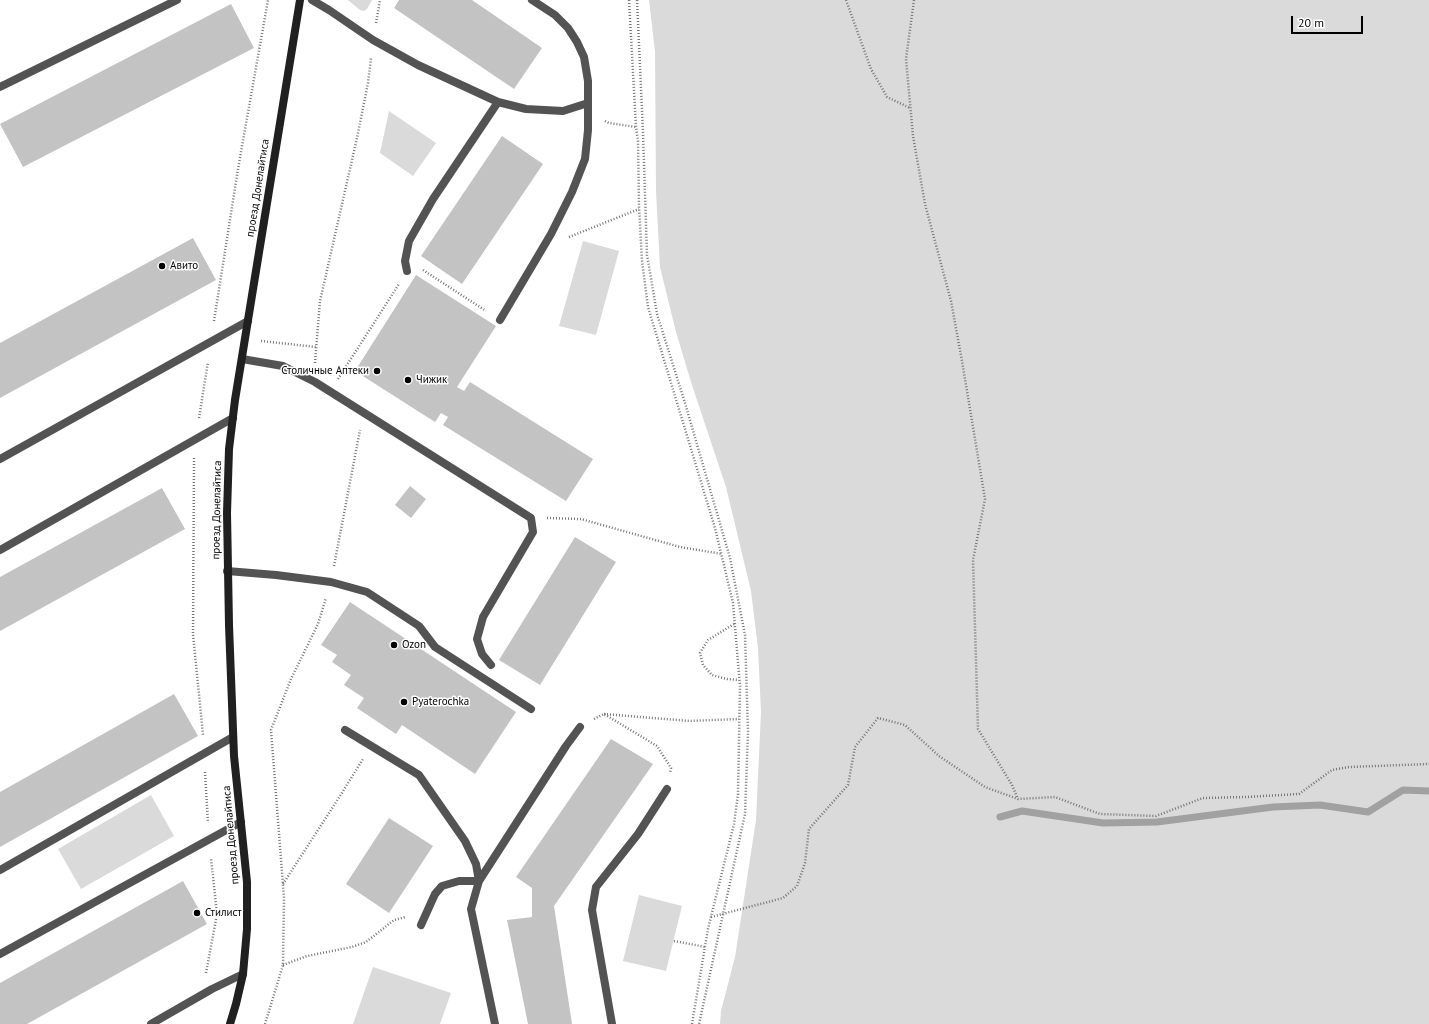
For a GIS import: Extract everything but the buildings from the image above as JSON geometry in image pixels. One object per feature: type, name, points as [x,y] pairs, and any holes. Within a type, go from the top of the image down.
[{"type":"street","name":"проезд Донелайтиса","points":[[230,1024],[242,974],[247,929],[247,882],[233,737],[227,571],[229,456],[242,359],[300,0]]},
{"type":"lane","points":[[0,87],[177,0]]},
{"type":"lane","points":[[312,0],[373,40],[418,65],[498,102],[526,109],[563,111],[588,103]]},
{"type":"lane","points":[[500,320],[544,247],[572,192],[585,159],[588,130],[588,81],[584,57],[568,28],[555,15],[532,0]]},
{"type":"lane","points":[[407,271],[405,259],[409,241],[433,199],[498,102]]},
{"type":"lane","points":[[0,459],[248,321]]},
{"type":"lane","points":[[242,359],[283,366],[315,382],[531,518],[533,532],[483,617],[477,639],[482,654],[491,665]]},
{"type":"lane","points":[[0,550],[233,418]]},
{"type":"lane","points":[[227,571],[276,574],[331,582],[367,592],[419,626],[435,647],[531,709]]},
{"type":"lane","points":[[494,1024],[472,909],[479,881],[566,746],[580,727]]},
{"type":"lane","points":[[345,730],[419,775],[465,841],[476,864],[479,881]]},
{"type":"lane","points":[[0,870],[233,737]]},
{"type":"lane","points":[[612,1024],[592,910],[596,887],[638,834],[667,789]]},
{"type":"lane","points":[[0,954],[241,822]]},
{"type":"lane","points":[[420,925],[435,894],[442,886],[459,881],[479,881]]},
{"type":"lane","points":[[151,1024],[212,988],[242,974]]},
{"type":"path","points":[[315,382],[320,301],[359,131],[368,83],[373,40],[380,0]]},
{"type":"path","points":[[629,0],[638,141],[639,209],[642,260],[648,307],[716,528],[733,603],[739,680],[738,794],[734,824],[711,917],[692,1024]]},
{"type":"path","points":[[637,0],[644,132],[647,255],[657,314],[686,403],[730,558],[745,635],[748,732],[745,814],[699,1024]]},
{"type":"path","points":[[846,0],[871,69],[887,98],[910,108]]},
{"type":"path","points":[[914,0],[906,59],[913,136],[925,204],[951,301],[984,499],[973,560],[978,728],[1012,785],[1018,799]]},
{"type":"path","points":[[588,103],[594,115],[609,123],[636,127]]},
{"type":"path","points":[[544,247],[639,209]]},
{"type":"path","points":[[405,259],[500,320]]},
{"type":"path","points":[[331,391],[407,271]]},
{"type":"path","points":[[245,340],[316,348]]},
{"type":"path","points":[[265,1024],[283,966],[284,898],[270,730],[291,679],[318,624],[331,582],[363,412]]},
{"type":"path","points":[[531,518],[581,519],[680,547],[722,554]]},
{"type":"path","points":[[735,624],[708,640],[700,653],[703,665],[712,675],[726,679],[739,680]]},
{"type":"path","points":[[580,727],[604,714],[690,721],[739,719]]},
{"type":"path","points":[[604,714],[657,746],[671,768],[667,789]]},
{"type":"path","points":[[711,917],[783,898],[797,886],[805,863],[809,829],[848,785],[855,747],[878,718],[905,725],[939,756],[985,787],[1018,799],[1055,797],[1100,814],[1156,816],[1203,798],[1299,794],[1332,770],[1349,767],[1429,764]]},
{"type":"path","points":[[282,885],[371,745]]},
{"type":"path","points":[[283,966],[307,956],[352,947],[366,942],[394,920],[406,917],[424,917]]},
{"type":"path","points":[[674,941],[706,947]]},
{"type":"shaded area","points":[[348,0],[372,0],[367,9],[364,11],[360,10]]},
{"type":"shaded area","points":[[649,0],[1429,0],[1429,1024],[720,1024],[721,1011],[735,957],[756,820],[761,712],[758,648],[751,591],[726,487],[676,332],[660,267],[656,191],[655,52]]},
{"type":"shaded area","points":[[389,111],[436,143],[413,176],[380,153]]},
{"type":"shaded area","points":[[583,241],[619,251],[596,335],[559,326]]},
{"type":"shaded area","points":[[151,795],[174,836],[81,889],[58,849]]},
{"type":"shaded area","points":[[639,895],[682,906],[666,971],[623,961]]},
{"type":"shaded area","points":[[373,967],[451,993],[440,1024],[353,1024]]},
{"type":"waterway","points":[[1000,817],[1022,811],[1103,823],[1157,822],[1273,807],[1320,805],[1368,812],[1403,790],[1429,791]]},
{"type":"place","name":"Авито","points":[[162,266]]},
{"type":"place","name":"Столичные Аптеки","points":[[377,371]]},
{"type":"place","name":"Чижик","points":[[408,380]]},
{"type":"place","name":"Ozon","points":[[394,645]]},
{"type":"place","name":"Pyaterochka","points":[[404,702]]},
{"type":"place","name":"Стилист","points":[[197,913]]}]
